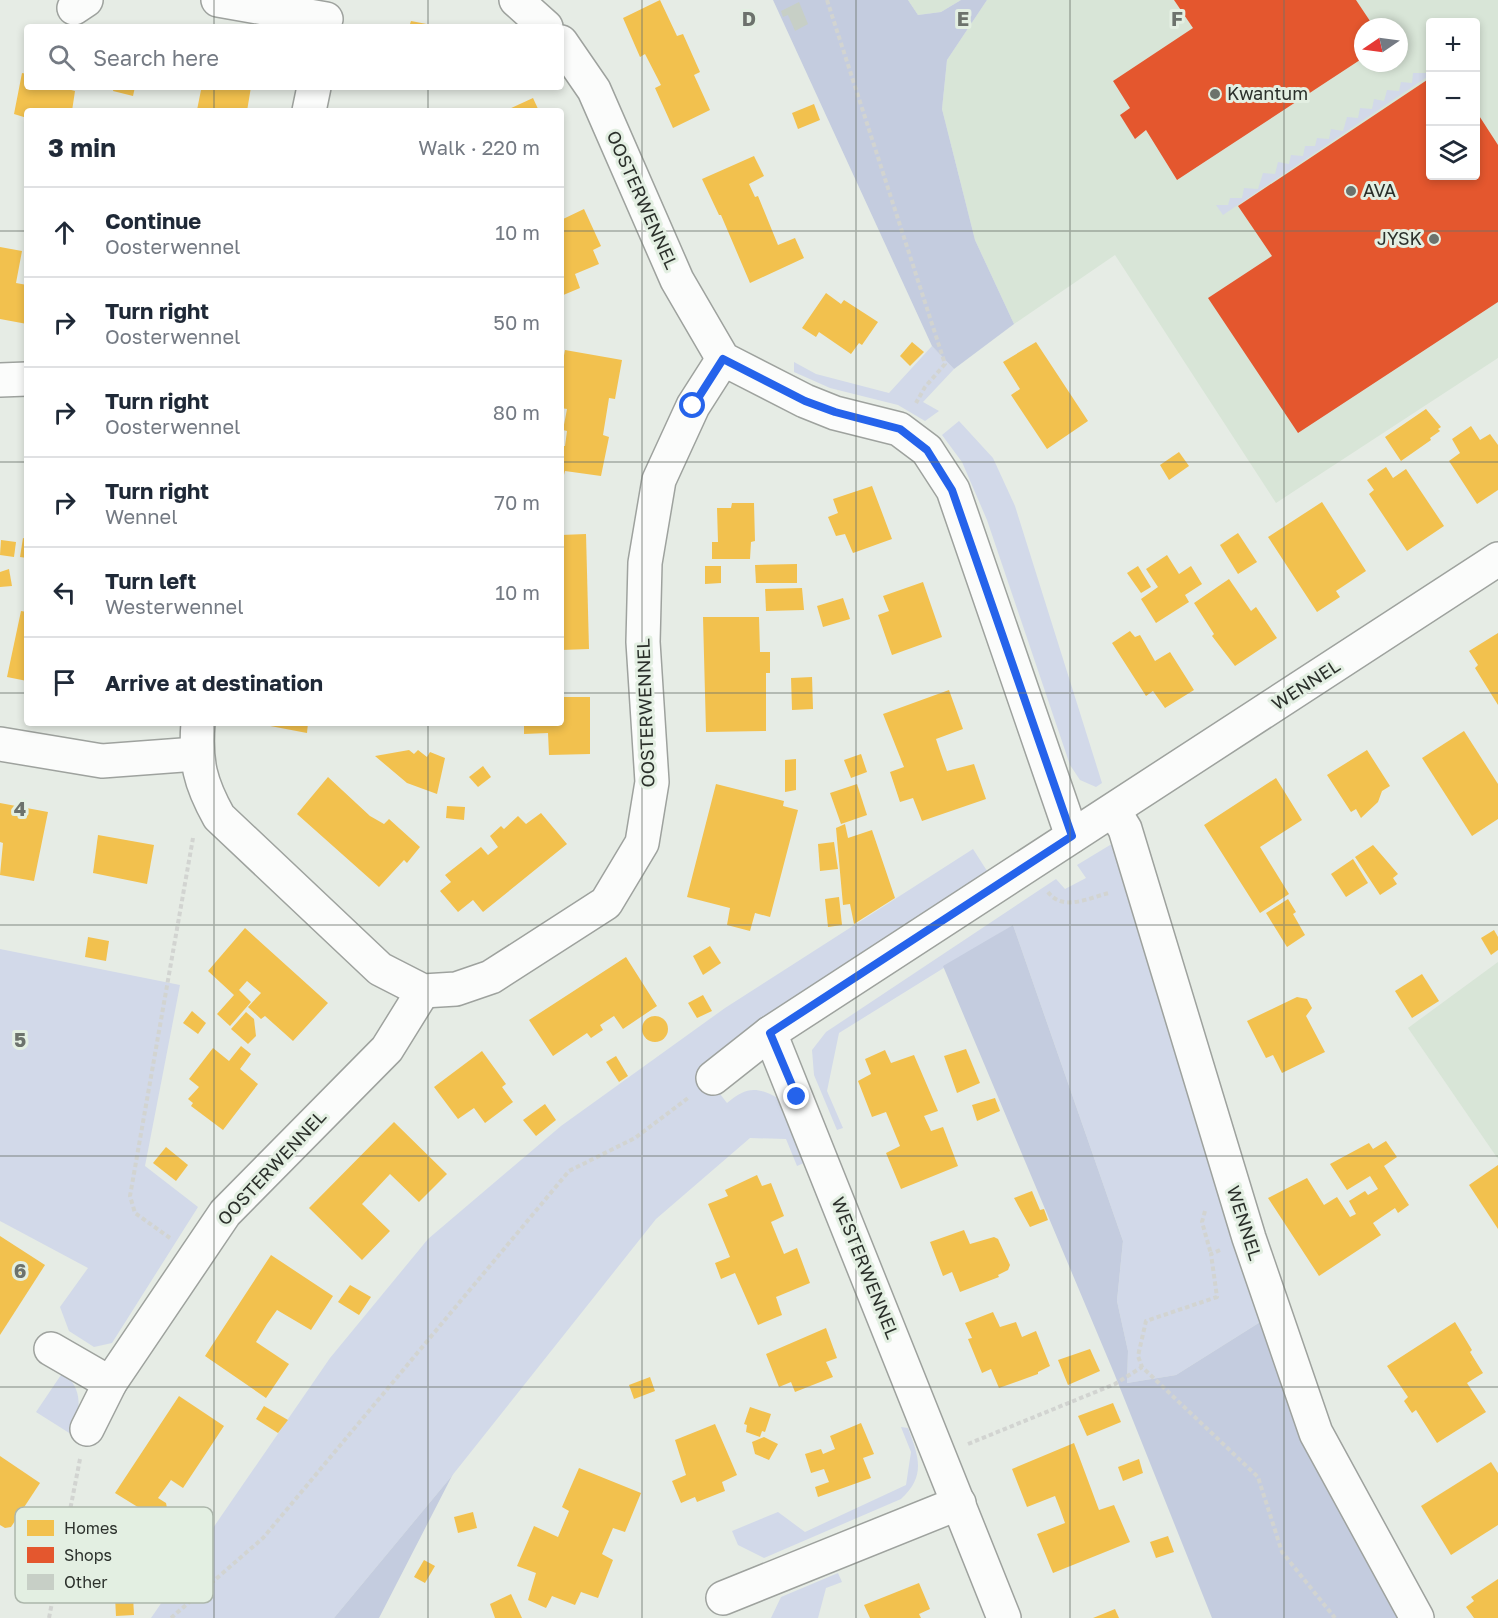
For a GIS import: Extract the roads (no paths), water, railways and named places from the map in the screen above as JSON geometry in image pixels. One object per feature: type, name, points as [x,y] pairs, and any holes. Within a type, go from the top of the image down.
[{"type":"street","points":[[218,0],[328,15]]},
{"type":"street","points":[[516,0],[543,24]]},
{"type":"street","name":"OOSTERWENNEL","points":[[87,1429],[110,1383],[225,1213],[387,1048],[423,991],[456,989],[491,978],[606,903],[642,843],[652,782],[643,642],[645,563],[659,480],[693,406],[723,359],[677,280],[594,90],[564,46]]},
{"type":"street","points":[[310,108],[313,90]]},
{"type":"street","points":[[723,359],[805,401],[835,412],[900,429],[927,450],[952,490],[1072,836]]},
{"type":"street","points":[[0,380],[24,379]]},
{"type":"street","name":"WENNEL","points":[[713,1078],[770,1033],[1498,559]]},
{"type":"street","points":[[0,744],[102,761],[197,738],[203,788],[219,817],[380,969],[423,991]]},
{"type":"street","name":"WENNEL","points":[[1114,811],[1125,829],[1249,1238],[1316,1432],[1417,1618]]},
{"type":"street","name":"WESTERWENNEL","points":[[770,1033],[1004,1618]]},
{"type":"street","points":[[51,1349],[110,1383]]},
{"type":"street","points":[[723,1598],[959,1503]]},
{"type":"place","name":"Kwantum","points":[[1215,94]]},
{"type":"place","name":"AVA","points":[[1351,191]]},
{"type":"place","name":"JYSK","points":[[1434,239]]}]
